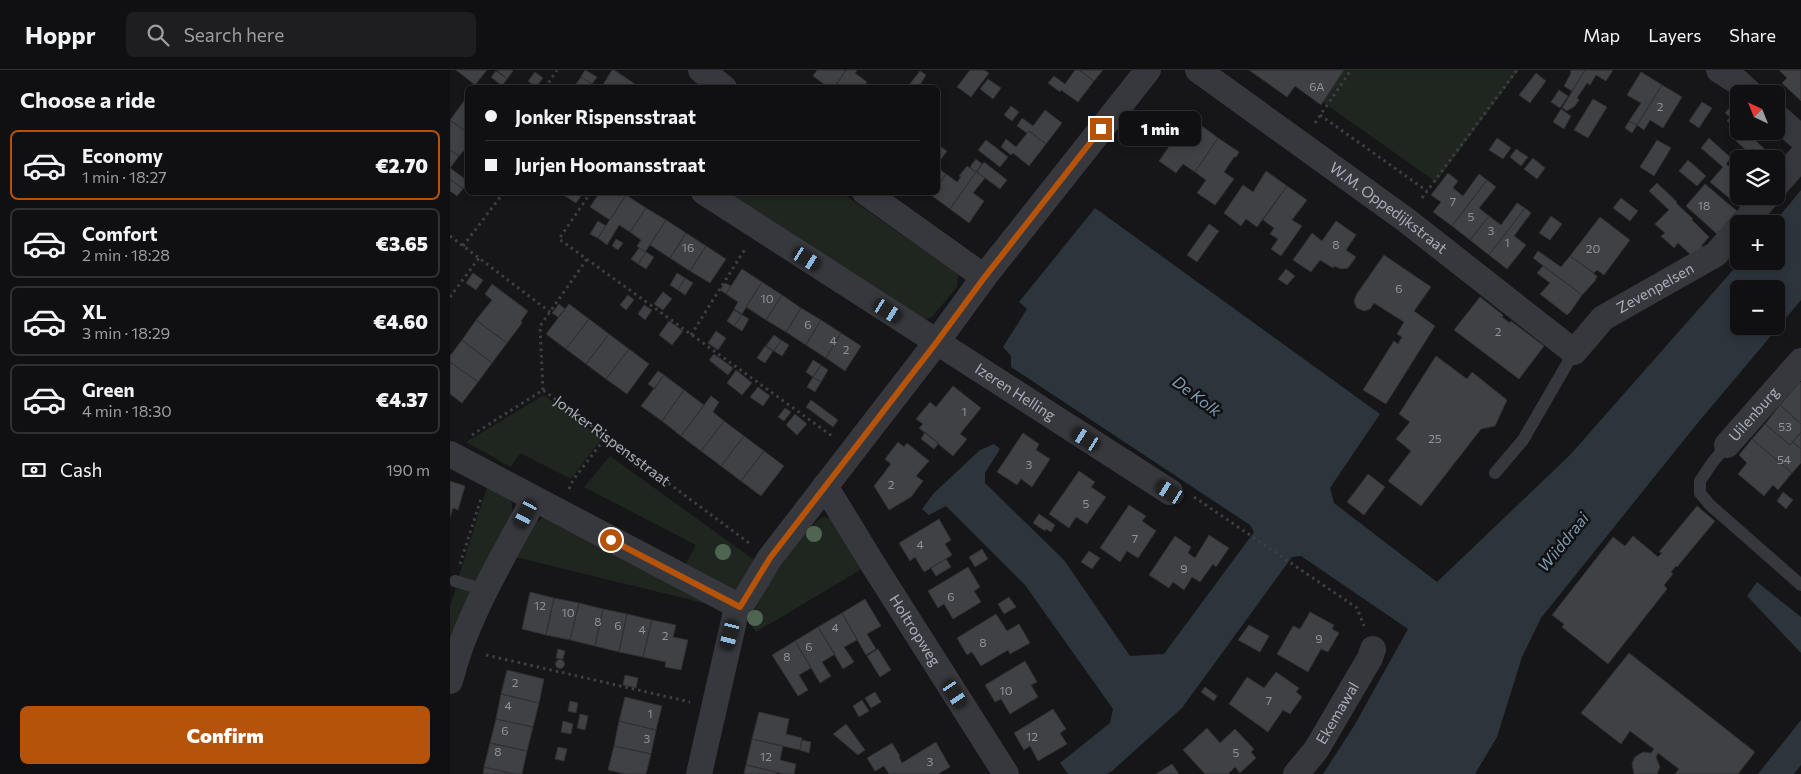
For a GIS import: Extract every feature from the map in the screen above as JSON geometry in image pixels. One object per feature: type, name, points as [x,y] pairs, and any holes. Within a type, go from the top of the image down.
[{"type":"street","points":[[699,774],[735,616],[770,558],[984,278],[1148,70]]},
{"type":"street","name":"W.M. Oppedijkstraat","points":[[1198,70],[1406,220],[1574,352]]},
{"type":"street","points":[[1719,70],[1741,85]]},
{"type":"street","points":[[1785,124],[1801,138]]},
{"type":"street","points":[[1785,175],[1801,157]]},
{"type":"street","name":"Izeren Helling","points":[[708,195],[1170,492]]},
{"type":"street","points":[[869,195],[984,278]]},
{"type":"street","points":[[1751,215],[1759,205]]},
{"type":"street","name":"Zevenpelsen","points":[[1574,352],[1603,318],[1716,254],[1730,238]]},
{"type":"street","name":"Uilenburg","points":[[1727,445],[1801,361]]},
{"type":"street","points":[[458,446],[489,475],[740,607]]},
{"type":"street","name":"Holtropweg","points":[[825,486],[884,583],[1006,774]]},
{"type":"street","points":[[453,665],[485,590],[534,499]]},
{"type":"street","name":"Ekemawal","points":[[1296,774],[1316,750],[1373,650]]},
{"type":"lane","points":[[1495,472],[1523,440],[1574,352]]},
{"type":"lane","points":[[1727,445],[1700,481],[1700,494],[1801,586]]},
{"type":"lane","points":[[455,580],[485,590]]},
{"type":"path","points":[[547,85],[557,70]]},
{"type":"path","points":[[1301,144],[1350,70]]},
{"type":"path","points":[[1406,220],[1517,70]]},
{"type":"path","points":[[1320,115],[1428,191]]},
{"type":"path","points":[[463,246],[502,195]]},
{"type":"path","points":[[589,195],[559,239],[853,451]]},
{"type":"path","points":[[691,335],[758,228]]},
{"type":"path","points":[[450,236],[550,312]]},
{"type":"path","points":[[450,297],[479,258]]},
{"type":"path","points":[[543,390],[540,326],[587,259]]},
{"type":"path","name":"Jonker Rispensstraat","points":[[458,446],[543,390],[770,558]]},
{"type":"path","points":[[558,512],[573,480],[606,437]]},
{"type":"path","points":[[455,580],[489,475]]},
{"type":"path","points":[[1170,492],[1182,488],[1357,608],[1373,650]]},
{"type":"path","points":[[453,665],[714,708]]},
{"type":"shaded area","points":[[1343,70],[1519,70],[1436,182],[1320,100]]},
{"type":"shaded area","points":[[717,195],[845,195],[958,274],[957,287],[932,317],[924,320]]},
{"type":"shaded area","points":[[544,395],[602,438],[571,479],[520,453],[511,467],[466,442]]},
{"type":"shaded area","points":[[610,456],[757,562],[733,594],[685,565],[696,545],[584,487]]},
{"type":"shaded area","points":[[489,481],[510,498],[512,516],[480,578],[474,581],[458,579]]},
{"type":"shaded area","points":[[545,517],[716,606],[515,557],[534,523]]},
{"type":"shaded area","points":[[822,517],[831,518],[862,569],[756,632],[749,623],[763,593],[803,533]]},
{"type":"shaded area","points":[[456,588],[472,592],[450,642],[450,606]]},
{"type":"water","points":[[1801,190],[1801,300],[1785,319],[1785,280],[1730,280],[1730,335],[1772,335],[1696,425],[1541,618],[1522,657],[1497,737],[1475,774],[1323,774],[1354,726],[1408,629],[1301,556],[1292,557],[1182,708],[1107,774],[1068,774],[1060,763],[1110,723],[1113,709],[1025,585],[946,506],[929,515],[922,509],[934,493],[980,450],[994,444],[1000,449],[985,473],[985,483],[1064,560],[1130,656],[1164,654],[1254,532],[1250,525],[1011,367],[1011,356],[1003,347],[1027,309],[1019,302],[1095,208],[1380,414],[1330,488],[1334,503],[1437,582],[1570,455],[1733,270],[1785,270],[1785,215],[1780,215]]},
{"type":"water","points":[[1757,582],[1801,617],[1801,653],[1747,596]]},
{"type":"water","points":[[1801,720],[1801,765],[1794,774],[1758,774]]},
{"type":"building","points":[[456,70],[487,70],[475,85]]},
{"type":"building","points":[[497,70],[511,70],[513,71],[507,79]]},
{"type":"building","points":[[585,70],[597,77],[592,84],[581,77]]},
{"type":"building","points":[[612,70],[614,70],[636,85],[603,85]]},
{"type":"building","points":[[817,70],[846,70],[836,85],[825,85],[813,76]]},
{"type":"building","points":[[846,70],[857,70],[855,73],[867,82],[865,85],[836,85]]},
{"type":"building","points":[[970,70],[984,70],[989,73],[971,97],[957,87]]},
{"type":"building","points":[[1075,70],[1079,70],[1094,81],[1078,102],[1048,83],[1054,76],[1065,84]]},
{"type":"building","points":[[1079,70],[1103,70],[1094,81]]},
{"type":"building","points":[[1249,70],[1344,70],[1321,105],[1295,86],[1287,97]]},
{"type":"building","points":[[1572,70],[1585,70],[1572,91],[1564,86]]},
{"type":"building","points":[[1585,70],[1613,70],[1606,81],[1596,75],[1590,85],[1587,83],[1577,98],[1579,100],[1575,106],[1567,111],[1562,108]]},
{"type":"building","points":[[1779,70],[1801,70],[1801,101],[1782,83],[1787,78]]},
{"type":"building","points":[[496,71],[507,79],[501,85],[491,77]]},
{"type":"building","points":[[920,71],[926,75],[920,85],[909,85]]},
{"type":"building","points":[[535,72],[543,78],[538,85],[533,85],[528,81]]},
{"type":"building","points":[[1641,72],[1662,85],[1637,125],[1629,121],[1641,103],[1627,95]]},
{"type":"building","points":[[1536,73],[1546,81],[1530,103],[1519,95]]},
{"type":"building","points":[[581,77],[592,84],[577,85],[576,84]]},
{"type":"building","points":[[988,79],[1001,88],[993,99],[980,89]]},
{"type":"building","points":[[1662,85],[1682,97],[1663,128],[1650,120],[1644,130],[1637,125]]},
{"type":"building","points":[[1559,90],[1568,96],[1560,108],[1551,102]]},
{"type":"building","points":[[1593,99],[1607,107],[1588,138],[1574,130]]},
{"type":"building","points":[[464,101],[465,102],[465,131],[450,120]]},
{"type":"building","points":[[1702,102],[1712,108],[1699,128],[1689,121]]},
{"type":"building","points":[[1011,106],[1019,112],[1012,121],[1004,115]]},
{"type":"building","points":[[1730,107],[1730,117],[1725,113]]},
{"type":"building","points":[[1561,109],[1571,116],[1564,129],[1553,122]]},
{"type":"building","points":[[1045,110],[1062,123],[1046,144],[1029,131],[1027,133],[1017,126],[1022,118],[1033,126]]},
{"type":"building","points":[[450,120],[465,131],[465,149],[459,156],[450,150]]},
{"type":"building","points":[[1629,121],[1637,125],[1632,133],[1625,128]]},
{"type":"building","points":[[1198,123],[1218,138],[1195,172],[1183,164],[1176,173],[1159,161],[1175,138],[1185,144]]},
{"type":"building","points":[[1150,126],[1161,133],[1150,147],[1140,140]]},
{"type":"building","points":[[1029,131],[1046,144],[1029,166],[1013,153],[1011,155],[1001,147],[1006,139],[1016,147]]},
{"type":"building","points":[[1218,138],[1239,152],[1224,172],[1234,179],[1215,205],[1197,193],[1206,180],[1195,172]]},
{"type":"building","points":[[1497,138],[1511,148],[1503,159],[1489,150]]},
{"type":"building","points":[[1709,138],[1730,157],[1726,164],[1730,167],[1730,199],[1710,182],[1723,167],[1701,148]]},
{"type":"building","points":[[986,140],[1008,157],[1000,167],[978,150]]},
{"type":"building","points":[[1657,140],[1671,148],[1654,176],[1640,167]]},
{"type":"building","points":[[1755,140],[1766,150],[1746,150],[1736,141]]},
{"type":"building","points":[[940,146],[947,151],[940,161]]},
{"type":"building","points":[[1516,149],[1528,157],[1521,166],[1510,157]]},
{"type":"building","points":[[450,150],[459,156],[450,168]]},
{"type":"building","points":[[1533,158],[1545,168],[1537,179],[1524,169]]},
{"type":"building","points":[[976,159],[982,164],[976,172],[970,167]]},
{"type":"building","points":[[1688,160],[1706,176],[1697,186],[1679,171]]},
{"type":"building","points":[[984,162],[1007,180],[1000,189],[977,172]]},
{"type":"building","points":[[967,166],[976,172],[950,209],[931,195],[940,195],[940,183],[946,174],[957,182],[961,177],[959,176]]},
{"type":"building","points":[[450,168],[465,179],[465,186],[463,189],[450,179]]},
{"type":"building","points":[[940,170],[946,174],[940,183]]},
{"type":"building","points":[[1266,171],[1287,186],[1257,227],[1246,219],[1241,226],[1224,213],[1243,185],[1253,192]]},
{"type":"building","points":[[976,172],[985,178],[973,193],[984,201],[969,223],[950,209]]},
{"type":"building","points":[[1448,173],[1458,181],[1453,188],[1463,196],[1479,174],[1487,180],[1452,226],[1433,212],[1441,202],[1431,195]]},
{"type":"building","points":[[450,179],[463,189],[457,196],[450,191]]},
{"type":"building","points":[[1487,180],[1496,187],[1479,208],[1489,216],[1470,240],[1452,226]]},
{"type":"building","points":[[1657,183],[1709,237],[1702,245],[1702,249],[1692,256],[1678,243],[1674,248],[1661,236],[1665,233],[1655,224],[1669,210],[1649,191]]},
{"type":"building","points":[[1705,184],[1737,211],[1734,215],[1730,215],[1730,219],[1717,234],[1686,206]]},
{"type":"building","points":[[1287,186],[1307,200],[1292,220],[1302,226],[1281,256],[1271,249],[1278,239],[1270,234],[1274,228],[1263,220]]},
{"type":"building","points":[[564,195],[582,195],[576,203]]},
{"type":"building","points":[[598,195],[626,195],[610,220],[590,207]]},
{"type":"building","points":[[626,195],[646,208],[630,232],[619,225],[607,245],[598,238]]},
{"type":"building","points":[[1621,198],[1638,211],[1630,221],[1613,208]]},
{"type":"building","points":[[1517,203],[1525,208],[1489,255],[1470,240],[1489,216],[1501,225]]},
{"type":"building","points":[[646,208],[666,220],[645,252],[637,246],[641,240],[630,232]]},
{"type":"building","points":[[1525,208],[1531,213],[1514,236],[1526,245],[1507,269],[1489,255]]},
{"type":"building","points":[[1551,216],[1562,224],[1550,240],[1539,233]]},
{"type":"building","points":[[1600,217],[1630,240],[1604,275],[1597,270],[1594,273],[1570,256]]},
{"type":"building","points":[[666,220],[686,233],[670,258],[650,245]]},
{"type":"building","points":[[598,221],[606,226],[598,238],[590,234]]},
{"type":"building","points":[[1336,221],[1356,235],[1346,250],[1356,257],[1348,268],[1341,269],[1334,266],[1333,268],[1320,260],[1311,272],[1293,260],[1312,233],[1322,241]]},
{"type":"building","points":[[1209,224],[1219,231],[1197,262],[1187,255]]},
{"type":"building","points":[[686,233],[706,246],[690,271],[670,258]]},
{"type":"building","points":[[616,239],[623,243],[618,250],[612,246]]},
{"type":"building","points":[[706,246],[726,259],[710,283],[690,271]]},
{"type":"building","points":[[639,248],[646,252],[638,264],[631,259]]},
{"type":"building","points":[[1538,251],[1561,267],[1570,256],[1597,276],[1595,281],[1582,295],[1533,258]]},
{"type":"building","points":[[646,252],[654,257],[646,269],[638,264]]},
{"type":"building","points":[[1384,255],[1431,287],[1414,311],[1435,326],[1386,404],[1363,390],[1394,341],[1398,344],[1402,337],[1397,334],[1404,322],[1374,303],[1370,309],[1364,311],[1357,308],[1354,302],[1356,295]]},
{"type":"building","points":[[1543,266],[1582,295],[1567,315],[1540,294],[1550,283],[1537,273]]},
{"type":"building","points":[[742,269],[762,282],[742,314],[734,309],[738,302],[726,294]]},
{"type":"building","points":[[1286,269],[1295,276],[1287,285],[1278,279]]},
{"type":"building","points":[[473,273],[483,280],[476,290],[466,283]]},
{"type":"building","points":[[677,273],[685,278],[678,290],[670,285]]},
{"type":"building","points":[[685,278],[693,283],[685,295],[678,290]]},
{"type":"building","points":[[762,282],[782,295],[766,320],[746,307]]},
{"type":"building","points":[[725,283],[731,286],[726,294],[720,290]]},
{"type":"building","points":[[492,284],[528,311],[521,321],[522,323],[507,343],[476,320],[492,300],[485,294]]},
{"type":"building","points":[[663,292],[672,299],[663,310],[654,304]]},
{"type":"building","points":[[628,295],[634,300],[626,310],[620,305]]},
{"type":"building","points":[[782,295],[801,308],[786,332],[766,320]]},
{"type":"building","points":[[1480,297],[1503,315],[1502,317],[1510,323],[1511,321],[1544,346],[1519,379],[1454,330]]},
{"type":"building","points":[[559,304],[565,309],[558,317],[552,313]]},
{"type":"building","points":[[569,304],[589,319],[566,349],[546,334]]},
{"type":"building","points":[[644,305],[652,310],[645,320],[638,314]]},
{"type":"building","points":[[801,308],[821,320],[806,345],[786,332]]},
{"type":"building","points":[[734,310],[742,315],[734,326],[727,321]]},
{"type":"building","points":[[742,315],[749,319],[742,331],[734,326]]},
{"type":"building","points":[[589,319],[609,334],[586,364],[566,349]]},
{"type":"building","points":[[476,320],[507,343],[492,363],[462,340]]},
{"type":"building","points":[[821,320],[841,333],[826,358],[806,345]]},
{"type":"building","points":[[669,321],[683,331],[672,345],[659,335]]},
{"type":"building","points":[[716,331],[726,338],[718,350],[708,343]]},
{"type":"building","points":[[841,333],[861,346],[845,371],[826,358]]},
{"type":"building","points":[[609,334],[629,349],[606,379],[586,364]]},
{"type":"building","points":[[774,335],[781,340],[774,351],[766,346]]},
{"type":"building","points":[[462,340],[492,363],[478,382],[450,362],[450,356]]},
{"type":"building","points":[[781,340],[789,345],[782,356],[774,351]]},
{"type":"building","points":[[765,346],[773,351],[765,363],[757,358]]},
{"type":"building","points":[[629,349],[649,364],[627,394],[606,379]]},
{"type":"building","points":[[714,354],[733,368],[728,375],[709,360]]},
{"type":"building","points":[[1436,356],[1467,379],[1472,372],[1507,400],[1495,426],[1481,429],[1421,506],[1388,481],[1411,451],[1396,439],[1410,422],[1399,414]]},
{"type":"building","points":[[813,360],[821,365],[813,377],[806,372]]},
{"type":"building","points":[[450,362],[478,382],[462,403],[450,394]]},
{"type":"building","points":[[821,365],[828,370],[821,382],[813,377]]},
{"type":"building","points":[[736,370],[752,383],[742,395],[727,383]]},
{"type":"building","points":[[658,371],[664,375],[655,389],[648,384]]},
{"type":"building","points":[[664,375],[684,390],[662,421],[641,406]]},
{"type":"building","points":[[813,377],[821,382],[815,392],[807,387]]},
{"type":"building","points":[[1801,383],[1801,424],[1780,405]]},
{"type":"building","points":[[953,386],[981,408],[960,434],[967,439],[953,456],[919,428],[923,424],[916,419],[930,402],[936,407]]},
{"type":"building","points":[[758,387],[770,396],[763,406],[750,397]]},
{"type":"building","points":[[684,390],[704,405],[681,436],[662,421]]},
{"type":"building","points":[[711,396],[719,402],[713,412],[724,421],[701,451],[681,436]]},
{"type":"building","points":[[811,400],[838,420],[833,427],[806,407]]},
{"type":"building","points":[[1780,405],[1801,424],[1801,432],[1790,445],[1765,424]]},
{"type":"building","points":[[785,408],[791,412],[784,421],[778,417]]},
{"type":"building","points":[[795,414],[807,424],[797,435],[786,425]]},
{"type":"building","points":[[724,421],[744,436],[721,466],[701,451]]},
{"type":"building","points":[[1765,424],[1790,445],[1793,442],[1801,449],[1801,463],[1792,473],[1752,439]]},
{"type":"building","points":[[925,432],[939,443],[934,449],[921,439]]},
{"type":"building","points":[[1801,432],[1801,449],[1793,442]]},
{"type":"building","points":[[1023,433],[1039,444],[1036,450],[1050,459],[1032,487],[1021,479],[1017,485],[997,472]]},
{"type":"building","points":[[744,436],[764,451],[741,481],[721,466]]},
{"type":"building","points":[[1752,439],[1792,473],[1778,490],[1773,485],[1764,496],[1738,474],[1747,463],[1739,455]]},
{"type":"building","points":[[898,442],[904,447],[907,443],[929,461],[916,476],[923,481],[911,497],[889,510],[874,486],[891,464],[885,459]]},
{"type":"building","points":[[764,451],[784,466],[761,496],[741,481]]},
{"type":"building","points":[[1079,471],[1095,482],[1091,487],[1106,497],[1087,524],[1076,517],[1069,528],[1049,514]]},
{"type":"building","points":[[1368,474],[1385,487],[1364,515],[1347,502]]},
{"type":"building","points":[[450,481],[465,486],[458,510],[453,508],[450,517]]},
{"type":"building","points":[[1783,492],[1793,500],[1786,509],[1777,501]]},
{"type":"building","points":[[1129,505],[1146,516],[1142,521],[1156,531],[1138,558],[1127,551],[1120,562],[1100,548]]},
{"type":"building","points":[[1697,506],[1715,521],[1671,572],[1673,574],[1664,585],[1667,589],[1608,664],[1562,627],[1564,624],[1552,615],[1613,537],[1625,546],[1633,536],[1658,557],[1662,553],[1659,552]]},
{"type":"building","points":[[1039,514],[1055,525],[1051,532],[1046,529],[1045,531],[1033,523]]},
{"type":"building","points":[[939,519],[951,540],[945,544],[952,555],[924,572],[915,557],[910,561],[899,543]]},
{"type":"building","points":[[1209,535],[1229,548],[1216,567],[1213,564],[1200,582],[1192,577],[1184,590],[1173,582],[1169,588],[1149,575],[1175,536],[1191,547],[1188,553],[1195,558]]},
{"type":"building","points":[[982,549],[988,559],[975,567],[969,557]]},
{"type":"building","points":[[1089,551],[1100,558],[1092,569],[1081,562]]},
{"type":"building","points":[[946,559],[951,567],[936,576],[931,568]]},
{"type":"building","points":[[968,567],[980,587],[974,591],[981,602],[953,619],[944,604],[938,608],[928,591]]},
{"type":"building","points":[[530,592],[554,598],[546,635],[522,629]]},
{"type":"building","points":[[1009,597],[1016,607],[1004,614],[998,604]]},
{"type":"building","points":[[554,598],[579,603],[570,640],[546,635]]},
{"type":"building","points":[[865,599],[881,626],[867,634],[876,649],[866,655],[842,613]]},
{"type":"building","points":[[579,603],[603,609],[595,646],[570,640]]},
{"type":"building","points":[[603,609],[627,614],[619,652],[595,646]]},
{"type":"building","points":[[1310,612],[1334,625],[1332,629],[1339,633],[1328,652],[1321,649],[1308,672],[1277,654],[1293,626],[1300,629]]},
{"type":"building","points":[[842,613],[857,640],[844,647],[854,662],[843,669],[818,627]]},
{"type":"building","points":[[627,614],[652,620],[643,657],[619,652]]},
{"type":"building","points":[[996,614],[1007,631],[1019,624],[1030,643],[1010,654],[1008,650],[981,666],[972,652],[967,655],[957,638]]},
{"type":"building","points":[[652,620],[676,625],[673,637],[688,640],[681,670],[665,667],[666,662],[643,657]]},
{"type":"building","points":[[1249,625],[1269,636],[1260,652],[1238,640]]},
{"type":"building","points":[[818,627],[835,654],[822,662],[831,676],[820,683],[795,641]]},
{"type":"building","points":[[795,641],[811,668],[799,675],[808,690],[798,696],[772,655]]},
{"type":"building","points":[[558,649],[565,651],[563,659],[556,658]]},
{"type":"building","points":[[878,649],[891,670],[880,677],[867,656]]},
{"type":"building","points":[[1629,653],[1755,752],[1738,774],[1675,774],[1679,769],[1658,753],[1656,757],[1660,767],[1657,774],[1634,774],[1632,763],[1635,757],[1643,752],[1651,753],[1654,749],[1630,731],[1621,744],[1581,713]]},
{"type":"building","points":[[560,659],[565,664],[560,669],[555,664]]},
{"type":"building","points":[[1025,661],[1037,682],[1031,685],[1038,697],[1010,714],[1001,699],[995,702],[985,685]]},
{"type":"building","points":[[507,670],[544,679],[539,703],[501,694]]},
{"type":"building","points":[[1276,672],[1299,688],[1296,692],[1302,697],[1290,714],[1283,710],[1268,732],[1229,704],[1247,677],[1264,688]]},
{"type":"building","points":[[625,675],[638,678],[636,688],[623,685]]},
{"type":"building","points":[[1205,687],[1217,696],[1214,701],[1201,692]]},
{"type":"building","points":[[875,692],[881,702],[871,708],[865,698]]},
{"type":"building","points":[[501,694],[539,703],[533,727],[496,719]]},
{"type":"building","points":[[625,697],[662,706],[656,730],[619,721]]},
{"type":"building","points":[[862,700],[869,711],[859,717],[853,706]]},
{"type":"building","points":[[570,701],[578,703],[576,713],[568,711]]},
{"type":"building","points":[[1053,709],[1066,729],[1060,733],[1067,744],[1038,761],[1030,746],[1024,750],[1014,733]]},
{"type":"building","points":[[759,712],[789,719],[786,734],[802,738],[800,750],[752,739]]},
{"type":"building","points":[[580,714],[588,716],[585,730],[577,728]]},
{"type":"building","points":[[496,719],[533,727],[527,751],[490,743]]},
{"type":"building","points":[[563,721],[573,724],[571,734],[561,732]]},
{"type":"building","points":[[619,721],[656,730],[651,754],[614,746]]},
{"type":"building","points":[[846,724],[865,750],[858,755],[833,734]]},
{"type":"building","points":[[1207,728],[1220,743],[1235,729],[1254,749],[1251,752],[1256,758],[1240,773],[1235,767],[1228,774],[1205,774],[1183,750]]},
{"type":"building","points":[[752,739],[783,746],[780,760],[796,764],[794,774],[784,774],[746,765]]},
{"type":"building","points":[[802,740],[811,742],[809,753],[800,750]]},
{"type":"building","points":[[936,742],[950,767],[938,774],[889,774],[884,766],[875,771],[867,758],[892,743],[902,763]]},
{"type":"building","points":[[490,743],[527,751],[522,774],[484,767]]},
{"type":"building","points":[[614,746],[651,754],[646,774],[625,774],[608,770]]},
{"type":"building","points":[[558,747],[567,749],[564,761],[555,759]]},
{"type":"building","points":[[1172,764],[1179,774],[1156,774]]},
{"type":"building","points":[[746,765],[777,772],[776,774],[744,774]]},
{"type":"building","points":[[484,767],[514,774],[483,774]]},
{"type":"route","points":[[611,540],[740,607],[770,558],[984,278],[1101,129]]},
{"type":"water label","name":"De Kolk","points":[[1197,396]]},
{"type":"water label","name":"Wiiddraai","points":[[1563,542]]}]
